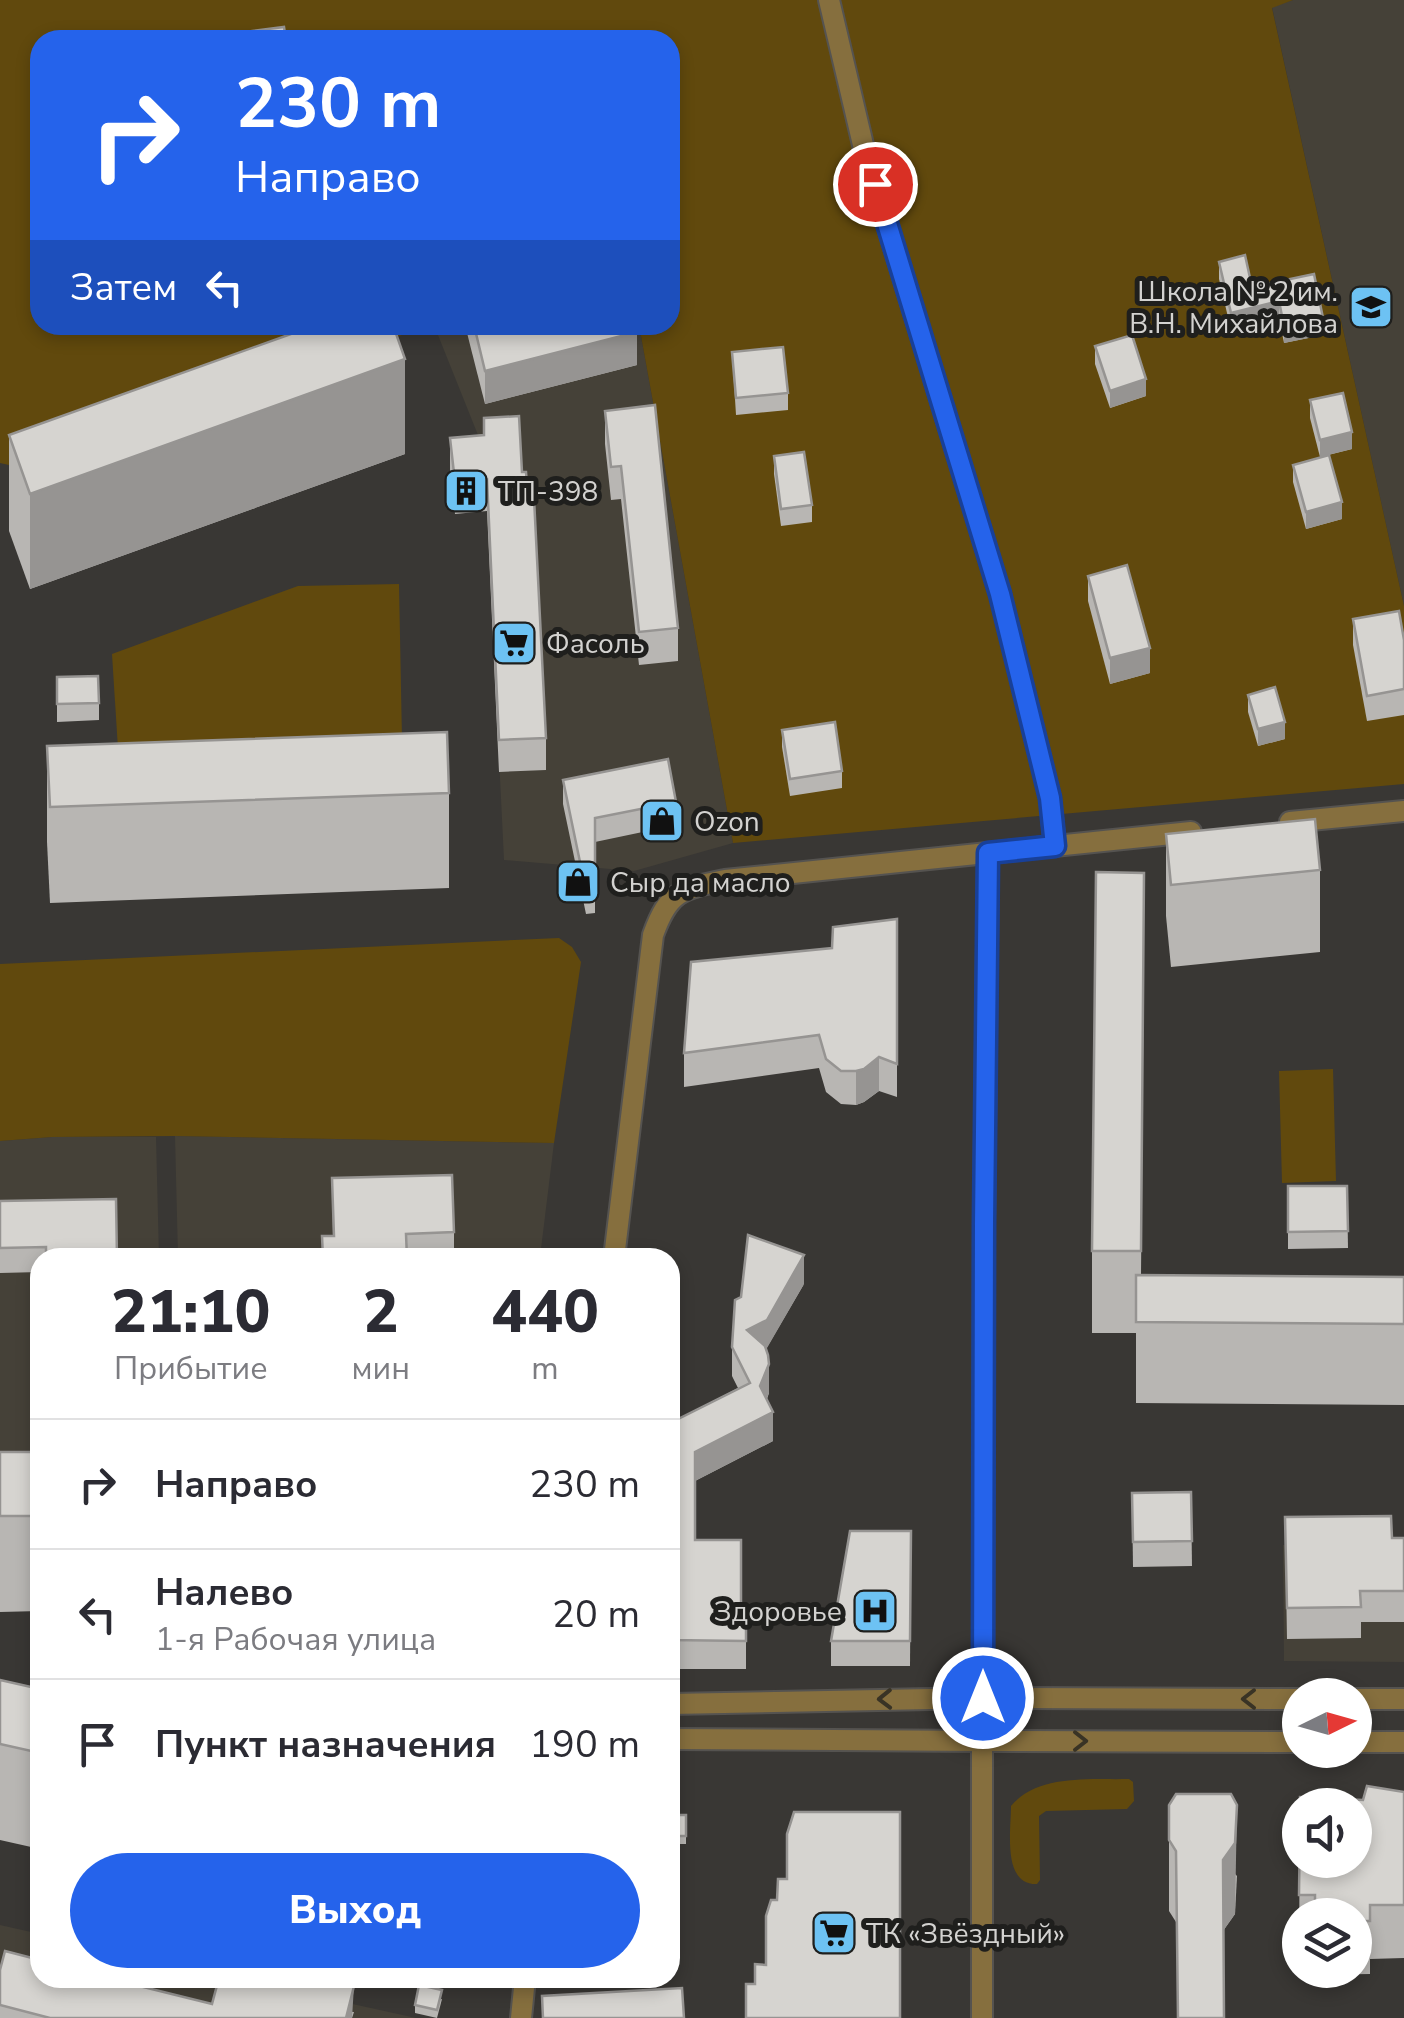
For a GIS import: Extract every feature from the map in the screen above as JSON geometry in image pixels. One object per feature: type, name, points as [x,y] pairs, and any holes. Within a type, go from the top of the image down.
[{"type":"street","points":[[829,0],[864,149],[1000,594],[1050,798],[1055,846]]},
{"type":"street","points":[[1269,824],[1404,810]]},
{"type":"street","points":[[615,1248],[652,934],[675,894],[725,880],[1211,830]]},
{"type":"street","points":[[982,2018],[988,853]]},
{"type":"street","points":[[680,1704],[983,1698],[1282,1699]]},
{"type":"street","points":[[1372,1699],[1404,1699]]},
{"type":"street","points":[[680,1739],[1282,1742]]},
{"type":"street","points":[[1372,1742],[1404,1742]]},
{"type":"street","points":[[521,2018],[525,1988]]},
{"type":"shaded area","points":[[0,0],[1293,0],[1272,8],[1404,606],[1404,784],[733,843],[641,335],[680,335],[680,30],[30,30],[30,335],[402,335],[27,469],[0,463]]},
{"type":"shaded area","name":"Школа № 2 им. В.Н. Михайлова","points":[[1293,0],[1404,0],[1404,606],[1272,7]]},
{"type":"shaded area","points":[[438,335],[641,335],[733,843],[634,871],[504,860],[484,450]]},
{"type":"shaded area","points":[[399,584],[402,740],[118,749],[112,654],[298,586]]},
{"type":"shaded area","points":[[559,938],[572,947],[581,962],[554,1143],[175,1136],[0,1141],[0,964]]},
{"type":"shaded area","points":[[1333,1069],[1336,1181],[1282,1183],[1279,1071]]},
{"type":"shaded area","points":[[175,1136],[554,1143],[541,1248],[178,1248]]},
{"type":"shaded area","points":[[156,1137],[159,1248],[30,1248],[30,1463],[0,1463],[0,1141]]},
{"type":"shaded area","points":[[1404,1544],[1404,1662],[1284,1661],[1283,1545]]},
{"type":"shaded area","points":[[1066,1781],[1133,1782],[1134,1801],[1127,1809],[1046,1811],[1039,1816],[1040,1880],[1037,1884],[1026,1882],[1018,1876],[1011,1855],[1011,1806],[1022,1796],[1035,1788]]},
{"type":"shaded area","points":[[0,1925],[30,1932],[30,1988],[280,1988],[416,2018],[0,2018]]},
{"type":"building","points":[[1245,255],[1252,287],[1314,274],[1323,318],[1284,326],[1279,301],[1231,313],[1219,262]]},
{"type":"building","points":[[288,335],[397,335],[405,359],[30,494],[9,435]]},
{"type":"building","points":[[476,335],[625,335],[485,371]]},
{"type":"building","points":[[1132,335],[1146,379],[1110,391],[1095,346]]},
{"type":"building","points":[[783,347],[788,393],[736,398],[732,352]]},
{"type":"building","points":[[1343,393],[1352,432],[1320,440],[1310,400]]},
{"type":"building","points":[[655,405],[678,628],[639,632],[621,466],[611,467],[605,411]]},
{"type":"building","points":[[519,416],[522,472],[526,472],[528,498],[534,498],[546,738],[499,740],[487,479],[455,482],[450,438],[484,435],[484,418]]},
{"type":"building","points":[[804,452],[812,505],[781,509],[774,456]]},
{"type":"building","points":[[1329,455],[1342,502],[1306,512],[1293,465]]},
{"type":"building","points":[[1127,565],[1150,648],[1110,658],[1088,576]]},
{"type":"building","points":[[1399,611],[1404,640],[1404,689],[1367,696],[1353,619]]},
{"type":"building","points":[[98,676],[99,703],[57,704],[57,677]]},
{"type":"building","points":[[1275,687],[1285,722],[1258,729],[1248,695]]},
{"type":"building","points":[[835,722],[842,771],[790,779],[782,730]]},
{"type":"building","points":[[447,732],[449,793],[50,807],[47,746]]},
{"type":"building","points":[[668,759],[676,802],[595,818],[595,890],[586,891],[563,780]]},
{"type":"building","points":[[1315,819],[1320,870],[1171,885],[1166,834]]},
{"type":"building","points":[[1096,872],[1144,873],[1141,1251],[1092,1251]]},
{"type":"building","points":[[897,919],[897,1064],[879,1057],[864,1069],[841,1071],[826,1059],[819,1035],[684,1053],[691,962],[832,948],[833,927]]},
{"type":"building","points":[[452,1175],[454,1232],[406,1234],[407,1248],[323,1248],[322,1236],[334,1236],[332,1178]]},
{"type":"building","points":[[1288,1186],[1347,1186],[1348,1231],[1288,1232]]},
{"type":"building","points":[[116,1199],[117,1248],[0,1248],[0,1201]]},
{"type":"building","points":[[748,1235],[804,1255],[767,1320],[747,1330],[765,1346],[768,1355],[769,1364],[760,1386],[773,1412],[695,1452],[695,1540],[741,1540],[741,1618],[746,1618],[746,1641],[680,1640],[680,1418],[750,1383],[732,1347],[735,1300],[741,1297]]},
{"type":"building","points":[[1136,1275],[1404,1277],[1404,1324],[1136,1322]]},
{"type":"building","points":[[0,1452],[30,1452],[30,1516],[0,1516]]},
{"type":"building","points":[[1191,1492],[1192,1541],[1133,1542],[1132,1493]]},
{"type":"building","points":[[1391,1516],[1392,1538],[1404,1538],[1404,1591],[1360,1591],[1361,1607],[1287,1608],[1285,1517]]},
{"type":"building","name":"Здоровье","points":[[850,1531],[911,1531],[910,1641],[831,1641]]},
{"type":"building","points":[[0,1680],[30,1687],[30,1751],[0,1744]]},
{"type":"building","points":[[1367,1786],[1404,1792],[1404,1905],[1372,1905],[1372,1898],[1299,1895],[1299,1878],[1372,1878],[1372,1788]]},
{"type":"building","points":[[1176,1794],[1231,1794],[1237,1805],[1235,1843],[1223,1860],[1224,2018],[1178,2018],[1176,1851],[1169,1840],[1169,1805]]},
{"type":"building","name":"ТК «Звёздный»","points":[[794,1812],[900,1812],[900,2018],[746,2018],[746,1984],[755,1984],[755,1964],[766,1965],[766,1916],[771,1900],[777,1900],[778,1879],[787,1879],[787,1834]]},
{"type":"building","points":[[680,1815],[686,1815],[686,1836],[680,1836]]},
{"type":"building","points":[[5,1951],[30,1957],[30,1988],[147,1988],[212,2004],[216,1988],[354,1988],[346,2018],[50,2018],[0,2005],[0,1970]]},
{"type":"building","points":[[418,1988],[442,1990],[437,2010],[415,2005]]},
{"type":"building","points":[[682,1988],[684,2018],[543,2018],[542,1996]]},
{"type":"place","name":"Школа № 2 им. В.Н. Михайлова","points":[[1371,307]]},
{"type":"place","name":"ТП-398","points":[[466,491]]},
{"type":"place","name":"Фасоль","points":[[514,643]]},
{"type":"place","name":"Ozon","points":[[662,821]]},
{"type":"place","name":"Сыр да масло","points":[[578,882]]},
{"type":"place","name":"Здоровье","points":[[875,1611]]},
{"type":"place","name":"ТК «Звёздный»","points":[[834,1933]]},
{"type":"route","points":[[875,184],[1000,594],[1050,798],[1055,846],[988,853],[983,1698]]}]
